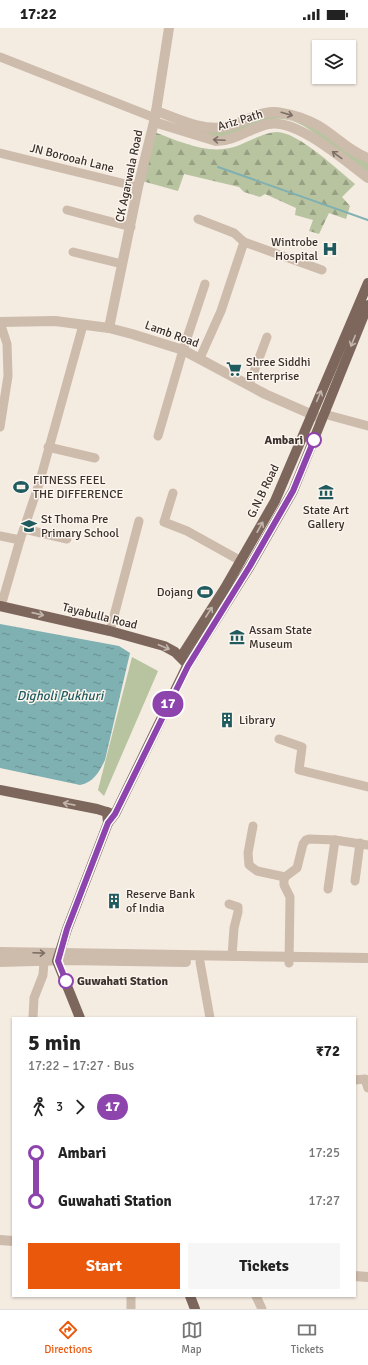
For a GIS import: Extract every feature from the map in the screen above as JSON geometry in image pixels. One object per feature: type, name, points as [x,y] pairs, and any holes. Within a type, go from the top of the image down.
[{"type":"main road","name":"G.N.B Road","points":[[181,657],[241,561],[275,501],[368,283]]},
{"type":"main road","name":"G.N.B Road","points":[[59,957],[67,929],[111,813],[188,666],[250,566],[293,491],[368,305]]},
{"type":"main road","name":"Tayabulla Road","points":[[0,606],[110,631],[164,646],[181,657],[188,666]]},
{"type":"main road","points":[[0,790],[111,813]]},
{"type":"main road","points":[[59,957],[80,1017]]},
{"type":"main road","points":[[190,1297],[195,1309]]},
{"type":"street","name":"CK Agarwala Road","points":[[109,328],[131,227],[138,187],[155,117],[169,28]]},
{"type":"street","points":[[0,57],[155,117]]},
{"type":"street","name":"Ariz Path","points":[[155,117],[212,128],[233,125],[265,113],[282,113],[320,127],[358,153],[368,158]]},
{"type":"street","name":"Ariz Path","points":[[155,117],[208,139],[224,141],[267,124],[274,123],[284,125],[305,132],[368,178]]},
{"type":"street","name":"JN Borooah Lane","points":[[0,153],[138,187]]},
{"type":"street","points":[[67,210],[131,227]]},
{"type":"street","points":[[198,219],[234,233],[244,242],[322,270]]},
{"type":"street","points":[[200,358],[221,311],[244,242]]},
{"type":"street","points":[[73,252],[122,264]]},
{"type":"street","points":[[158,436],[183,350],[205,284]]},
{"type":"street","name":"Lamb Road","points":[[0,322],[55,321],[109,328],[132,334],[183,350],[265,394],[311,415],[323,417]]},
{"type":"street","points":[[0,322],[7,344],[8,376],[0,427]]},
{"type":"street","points":[[0,606],[39,484],[83,325]]},
{"type":"street","points":[[248,385],[267,337]]},
{"type":"street","points":[[323,417],[368,426]]},
{"type":"street","points":[[48,447],[96,458]]},
{"type":"street","points":[[173,493],[164,522],[187,531],[241,561]]},
{"type":"street","points":[[110,631],[139,521]]},
{"type":"street","points":[[24,529],[67,539]]},
{"type":"street","points":[[0,536],[20,540]]},
{"type":"street","points":[[278,739],[302,747],[299,770],[368,787]]},
{"type":"street","points":[[253,826],[248,853],[249,865],[257,872],[285,877]]},
{"type":"street","points":[[290,960],[290,897],[284,883],[285,877],[297,868],[303,844],[306,840],[335,840],[364,844],[355,880]]},
{"type":"street","points":[[328,889],[335,840]]},
{"type":"street","points":[[229,904],[238,907],[234,928],[232,956]]},
{"type":"street","points":[[0,952],[59,957],[200,962],[368,958]]},
{"type":"street","points":[[0,962],[44,962],[59,957],[232,956],[368,965]]},
{"type":"street","points":[[33,1017],[34,998],[44,975],[44,962]]},
{"type":"street","points":[[200,962],[210,1017]]},
{"type":"street","points":[[356,1080],[365,1078],[368,1088]]},
{"type":"street","points":[[0,1240],[12,1241]]},
{"type":"street","points":[[356,1276],[368,1277]]},
{"type":"street","points":[[131,1309],[132,1297]]},
{"type":"street","points":[[256,1297],[262,1309]]},
{"type":"green space","points":[[272,115],[309,125],[368,160],[368,176],[309,129],[290,120],[266,120],[229,135],[216,137],[166,116],[197,127]]},
{"type":"green space","points":[[154,132],[193,146],[214,149],[234,147],[272,132],[286,134],[296,138],[318,153],[355,184],[342,197],[350,206],[346,219],[329,213],[319,234],[309,231],[313,220],[295,215],[296,208],[265,194],[260,197],[244,192],[239,187],[184,174],[178,191],[142,181]]},
{"type":"green space","points":[[132,657],[158,671],[104,796],[98,790]]},
{"type":"water","name":"Digholi Pukhuri","points":[[0,624],[119,646],[130,653],[105,760],[98,772],[89,782],[80,785],[0,768]]},
{"type":"waterway","points":[[218,167],[368,220]]},
{"type":"bus line","name":"17","points":[[66,981],[58,961],[67,929],[108,823],[115,814],[118,805],[188,666],[250,566],[293,491],[314,440]]},
{"type":"place","name":"Wintrobe Hospital","points":[[330,249]]},
{"type":"place","name":"Shree Siddhi Enterprise","points":[[234,369]]},
{"type":"place","name":"Ambari","points":[[314,440]]},
{"type":"place","name":"FITNESS FEEL THE DIFFERENCE","points":[[21,487]]},
{"type":"place","name":"State Art Gallery","points":[[326,492]]},
{"type":"place","name":"St Thoma Pre Primary School","points":[[29,526]]},
{"type":"place","name":"Dojang","points":[[205,592]]},
{"type":"place","name":"Assam State Museum","points":[[237,637]]},
{"type":"place","name":"Library","points":[[227,720]]},
{"type":"place","name":"Reserve Bank of India","points":[[114,901]]},
{"type":"place","name":"Guwahati Station","points":[[66,981]]}]
